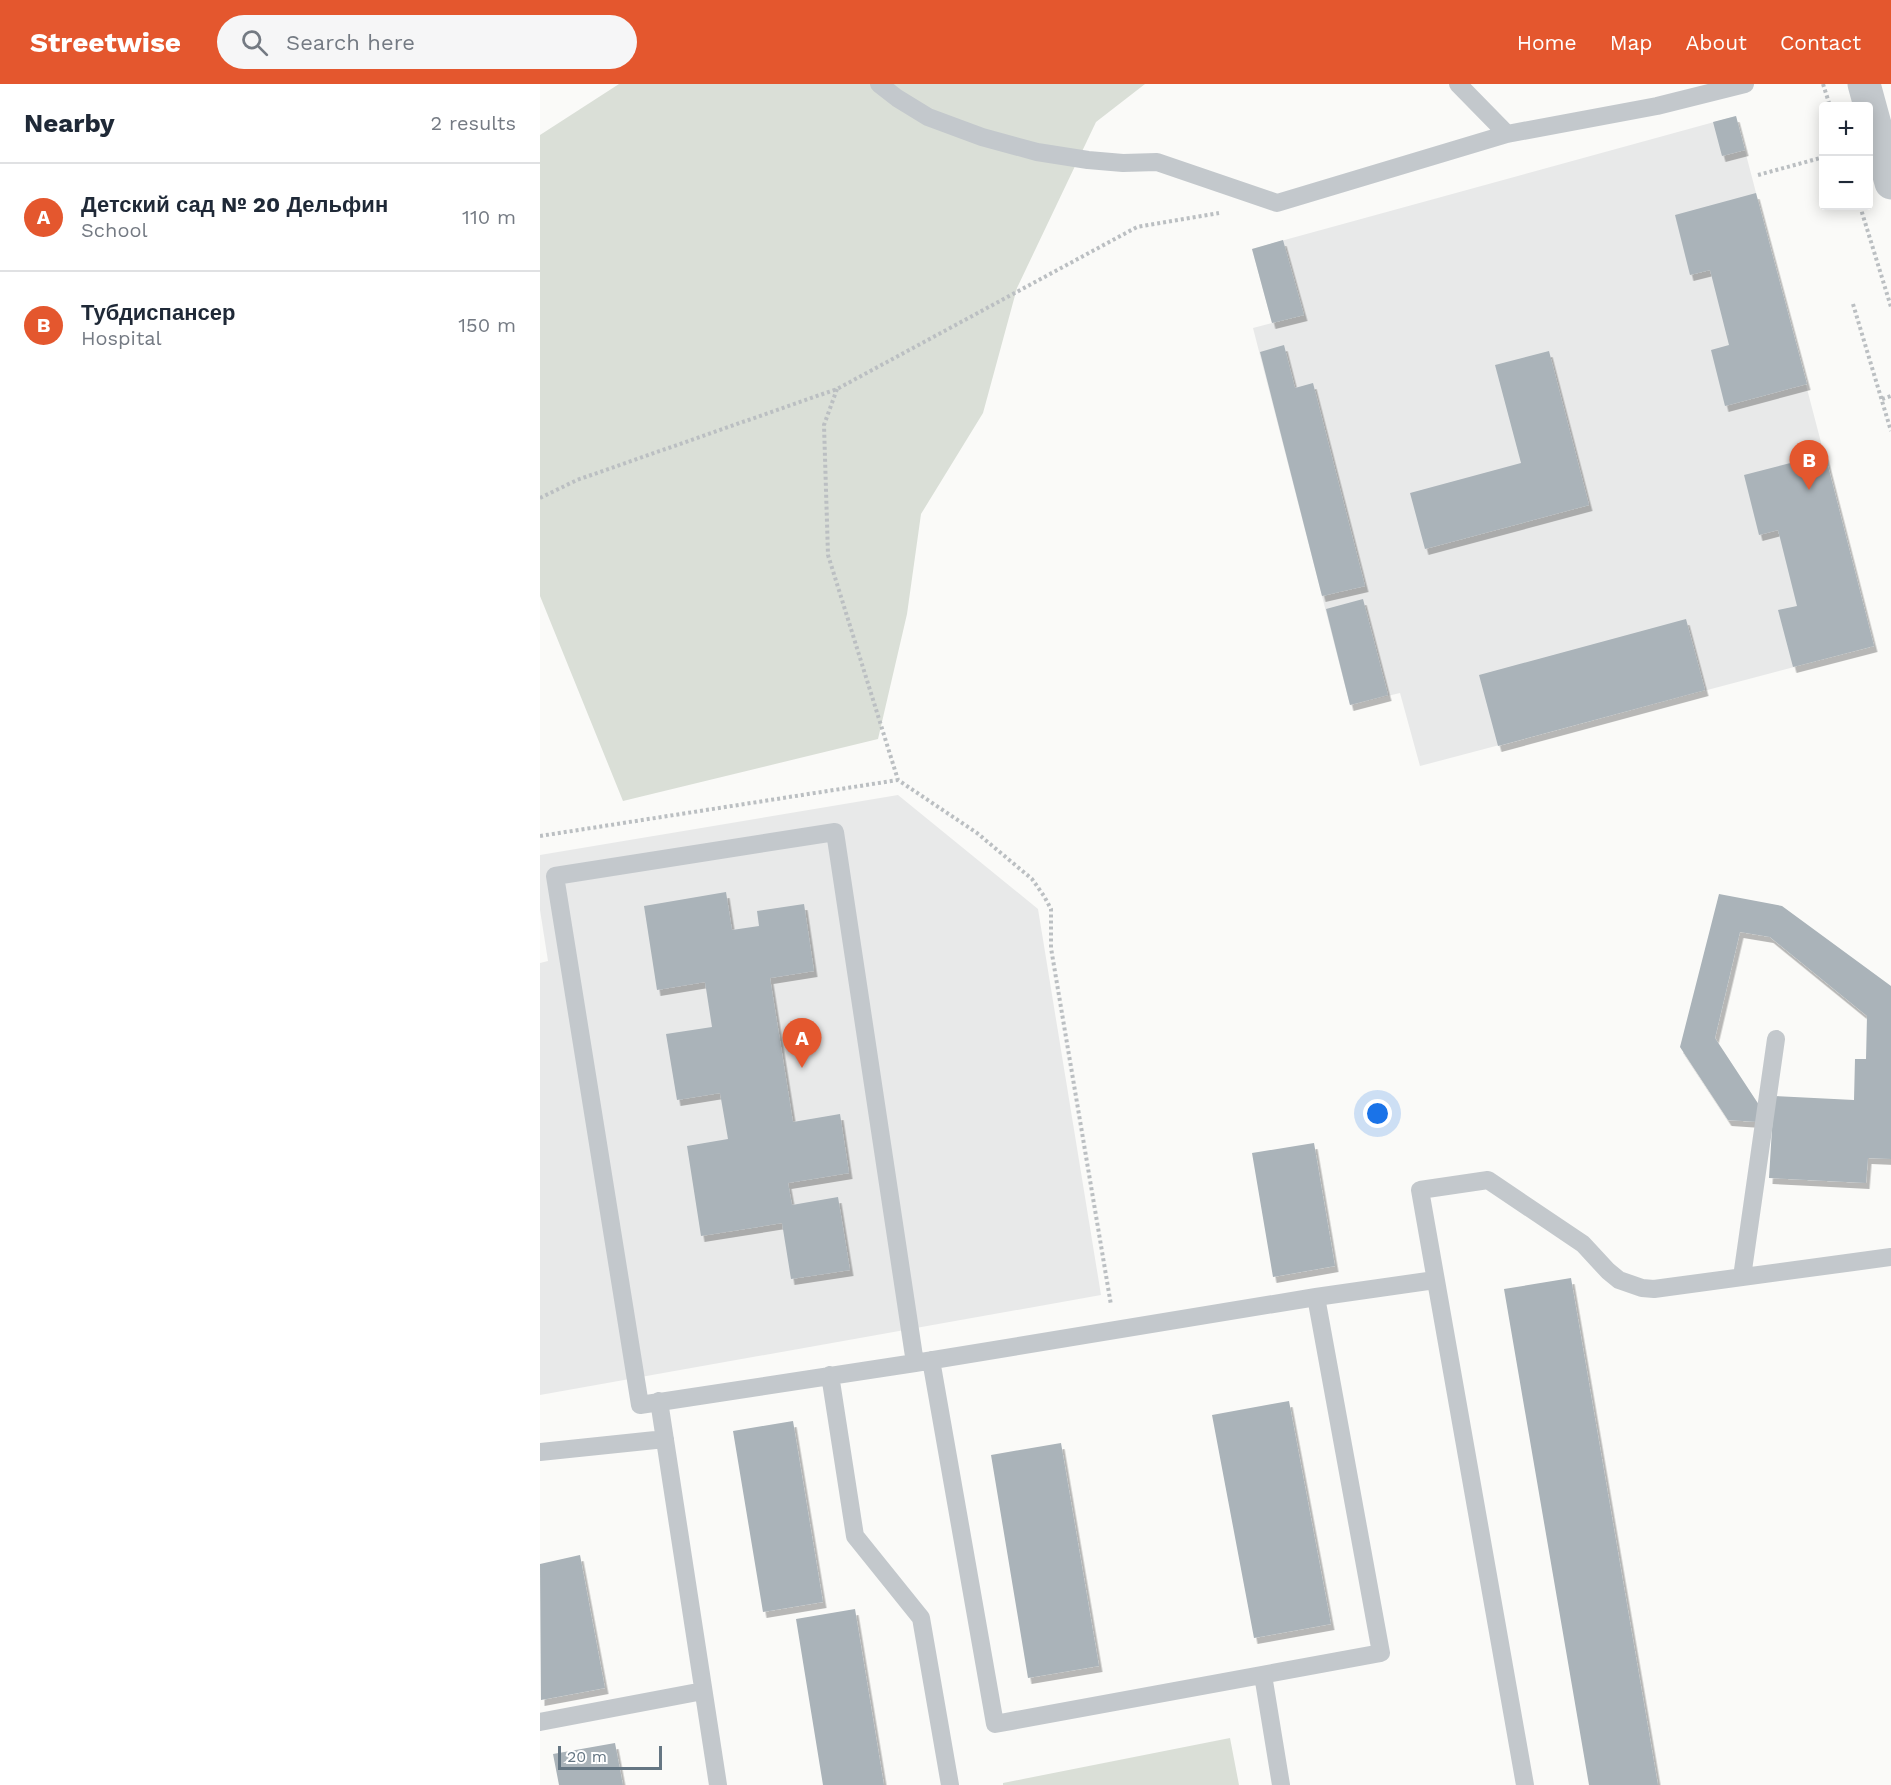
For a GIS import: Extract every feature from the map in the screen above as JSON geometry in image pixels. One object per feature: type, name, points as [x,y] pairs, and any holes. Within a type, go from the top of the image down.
[{"type":"street","points":[[1864,84],[1891,183]]},
{"type":"lane","points":[[879,84],[928,117],[982,138],[1037,152],[1088,160],[1124,163],[1157,162],[1277,202],[1508,134],[1657,106],[1744,84]]},
{"type":"lane","points":[[1458,84],[1508,134]]},
{"type":"lane","points":[[1316,1297],[1381,1653],[995,1724],[923,1361],[835,832],[555,876],[640,1404],[923,1361],[1316,1297],[1435,1280]]},
{"type":"lane","points":[[1742,1277],[1776,1039]]},
{"type":"lane","points":[[1525,1785],[1420,1190],[1488,1180],[1572,1235],[1619,1280],[1642,1288],[1654,1289],[1891,1257]]},
{"type":"lane","points":[[830,1375],[855,1536],[921,1618],[950,1785]]},
{"type":"lane","points":[[659,1401],[718,1785]]},
{"type":"lane","points":[[540,1452],[665,1439]]},
{"type":"lane","points":[[1263,1675],[1281,1785]]},
{"type":"lane","points":[[540,1722],[704,1691]]},
{"type":"path","points":[[1823,84],[1829,102]]},
{"type":"path","points":[[1758,175],[1819,158]]},
{"type":"path","points":[[540,498],[577,480],[837,389],[1137,227],[1277,202]]},
{"type":"path","points":[[1861,210],[1891,307]]},
{"type":"path","points":[[1853,304],[1891,431]]},
{"type":"path","points":[[837,389],[824,425],[828,555],[898,780],[977,833],[1008,859],[1038,887],[1051,909],[1051,948],[1115,1330]]},
{"type":"path","points":[[1882,399],[1891,396]]},
{"type":"path","points":[[540,836],[898,780]]},
{"type":"shaded area","points":[[619,84],[1145,84],[1096,122],[1017,288],[983,413],[921,514],[907,614],[878,739],[623,801],[540,596],[540,135]]},
{"type":"shaded area","points":[[1736,116],[1874,646],[1420,766],[1400,693],[1350,705],[1253,328],[1272,323],[1252,249]]},
{"type":"shaded area","points":[[898,795],[1038,909],[1101,1295],[540,1395],[540,963],[548,961],[540,910],[540,855]]},
{"type":"shaded area","points":[[1230,1738],[1239,1785],[1003,1785],[1003,1783]]},
{"type":"building","points":[[1736,116],[1745,150],[1722,156],[1713,122]]},
{"type":"building","points":[[1756,193],[1807,384],[1725,406],[1711,350],[1729,345],[1710,270],[1690,275],[1675,215]]},
{"type":"building","points":[[1283,240],[1304,315],[1272,323],[1252,249]]},
{"type":"building","points":[[1284,345],[1295,388],[1313,383],[1365,586],[1322,596],[1260,352]]},
{"type":"building","points":[[1549,351],[1589,505],[1425,549],[1410,493],[1521,463],[1495,365]]},
{"type":"building","points":[[1825,454],[1874,646],[1793,667],[1778,610],[1797,606],[1778,530],[1759,535],[1744,475]]},
{"type":"building","points":[[1363,599],[1388,695],[1350,705],[1326,609]]},
{"type":"building","points":[[1686,619],[1705,690],[1498,746],[1479,675]]},
{"type":"building","points":[[726,892],[732,930],[759,926],[757,911],[804,904],[814,971],[770,978],[793,1122],[840,1114],[849,1173],[788,1183],[792,1205],[838,1197],[850,1270],[791,1279],[782,1223],[701,1236],[687,1146],[728,1139],[720,1093],[677,1100],[666,1034],[712,1027],[705,982],[657,990],[644,906]]},
{"type":"building","points":[[1719,894],[1782,906],[1891,986],[1891,1159],[1868,1158],[1866,1183],[1769,1178],[1774,1096],[1854,1100],[1855,1059],[1866,1059],[1867,1016],[1770,937],[1740,932],[1715,1038],[1759,1105],[1758,1122],[1728,1120],[1680,1047]]},
{"type":"building","points":[[1314,1143],[1335,1266],[1273,1277],[1252,1153]]},
{"type":"building","points":[[1571,1278],[1658,1785],[1589,1785],[1504,1289]]},
{"type":"building","points":[[1289,1401],[1331,1624],[1254,1638],[1212,1415]]},
{"type":"building","points":[[793,1421],[823,1602],[763,1612],[733,1431]]},
{"type":"building","points":[[1061,1443],[1099,1666],[1028,1678],[991,1455]]},
{"type":"building","points":[[580,1555],[605,1688],[541,1700],[540,1564]]},
{"type":"building","points":[[855,1609],[884,1785],[823,1785],[796,1619]]},
{"type":"building","points":[[615,1743],[623,1785],[559,1785],[553,1754]]},
{"type":"place","name":"Тубдиспансер","points":[[1809,490]]},
{"type":"place","name":"Детский сад № 20 Дельфин","points":[[802,1068]]}]
